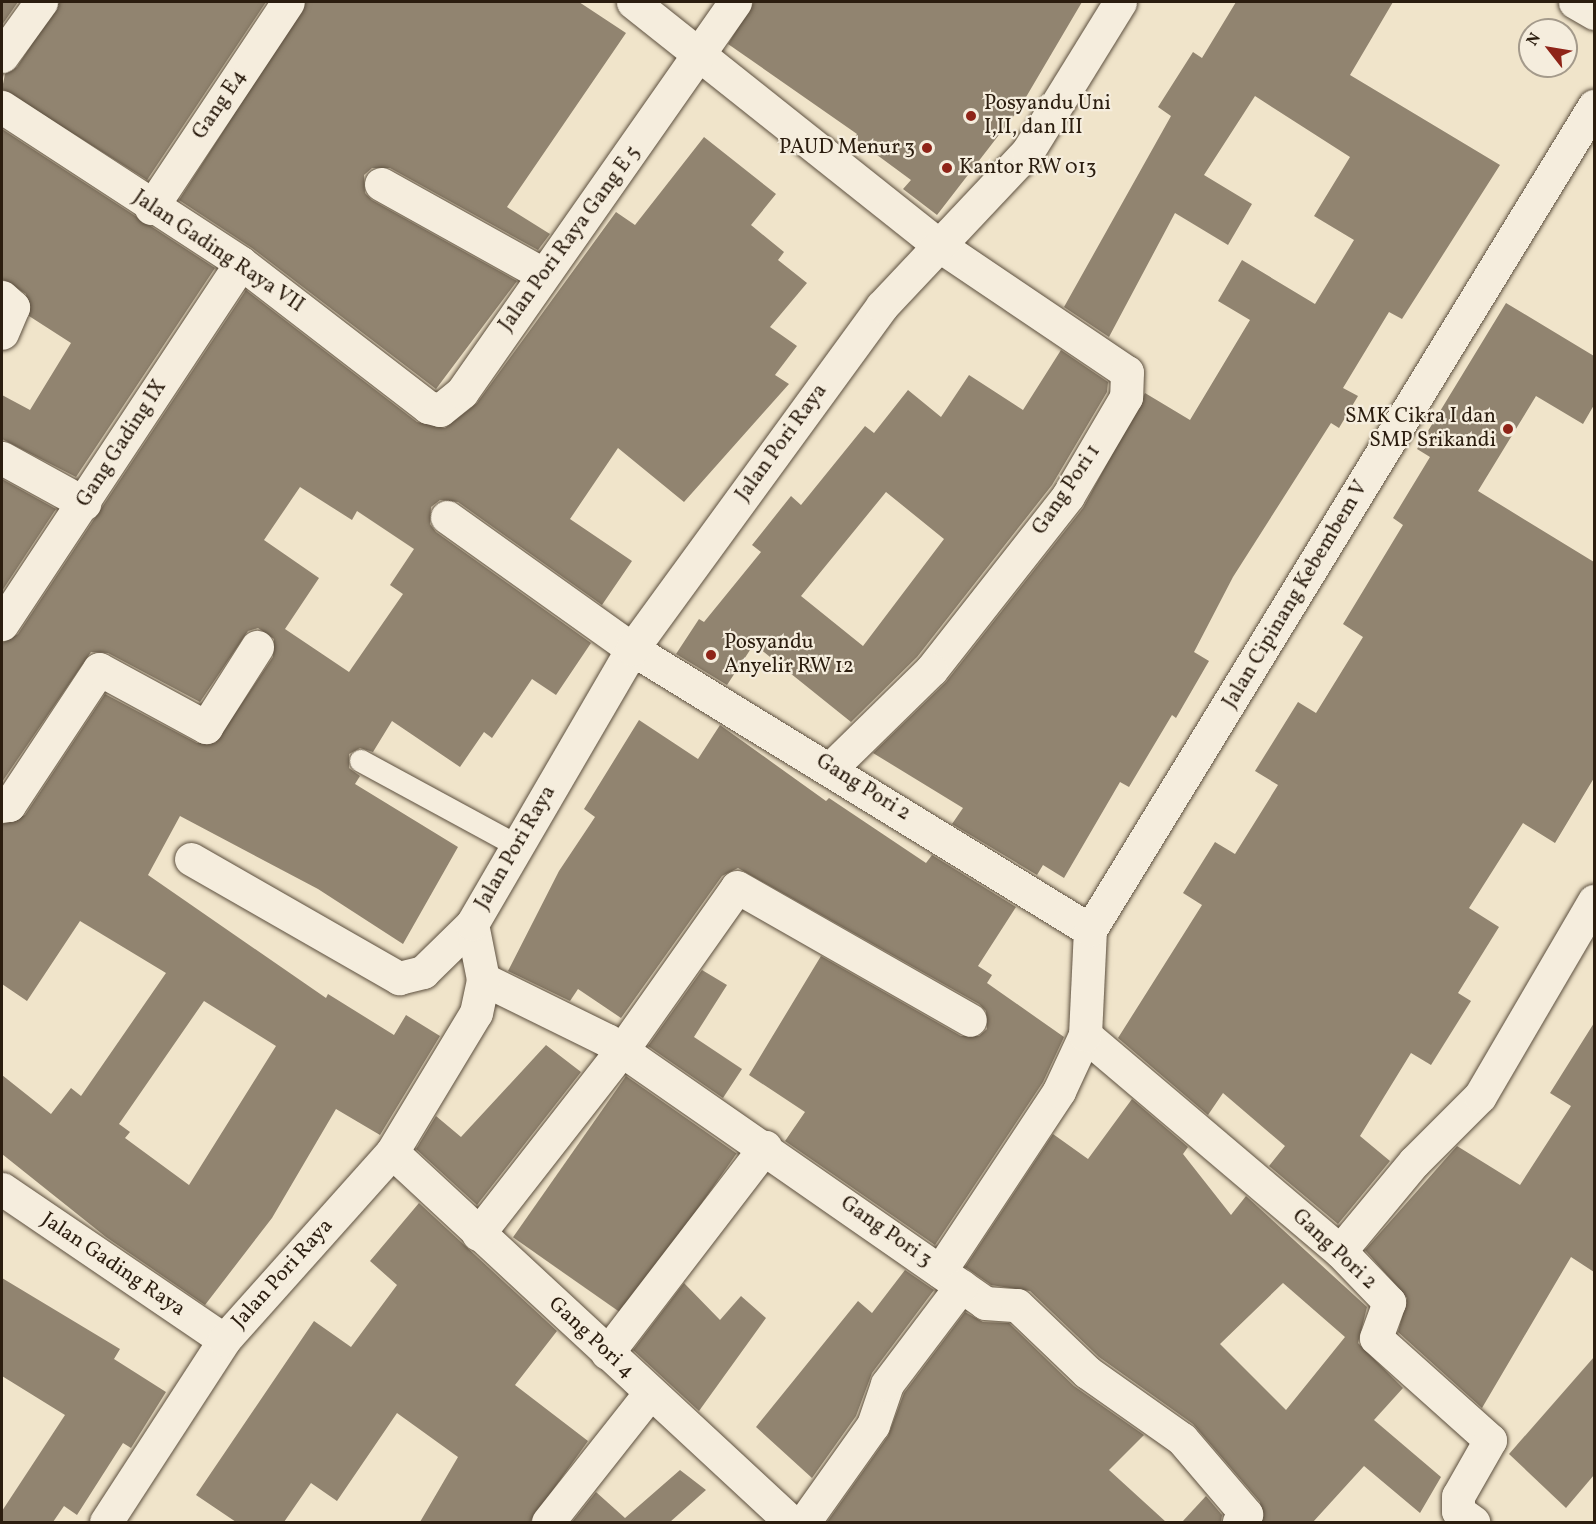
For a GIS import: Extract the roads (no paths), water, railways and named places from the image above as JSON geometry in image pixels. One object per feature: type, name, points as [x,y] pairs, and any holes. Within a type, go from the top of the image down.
[{"type":"street","points":[[2,56],[41,2]]},
{"type":"street","name":"Gang E4","points":[[151,208],[288,2]]},
{"type":"street","points":[[633,2],[700,51],[937,244]]},
{"type":"street","name":"Jalan Pori Raya Gang E 5","points":[[428,407],[440,410],[455,400],[543,274],[639,146],[700,51],[735,2]]},
{"type":"street","name":"Jalan Pori Raya","points":[[106,1522],[224,1340],[393,1152],[476,1012],[483,979],[472,924],[632,649],[882,306],[937,244],[1028,151],[1120,2]]},
{"type":"street","points":[[1575,2],[1594,12]]},
{"type":"street","name":"Jalan Cipinang Kebembem V","points":[[1090,930],[1594,106]]},
{"type":"street","name":"Jalan Gading Raya VII","points":[[2,107],[151,208],[242,263],[428,407]]},
{"type":"street","points":[[381,184],[543,274]]},
{"type":"street","name":"Gang Pori 1","points":[[831,768],[931,670],[1068,496],[1129,384],[1121,365],[937,244]]},
{"type":"street","name":"Gang Gading IX","points":[[2,624],[242,263]]},
{"type":"street","points":[[2,297],[13,307],[2,333]]},
{"type":"street","points":[[2,458],[84,503]]},
{"type":"street","name":"Gang Pori 2","points":[[447,517],[632,649],[831,768],[1090,930]]},
{"type":"street","points":[[2,806],[9,805],[99,669],[206,727],[257,647]]},
{"type":"street","points":[[191,859],[399,978],[423,972],[472,924]]},
{"type":"street","points":[[478,1234],[622,1050],[737,887],[970,1020]]},
{"type":"street","points":[[1340,1251],[1414,1162],[1480,1096],[1594,902]]},
{"type":"street","points":[[804,1522],[873,1425],[887,1384],[951,1279],[1059,1091],[1085,1035],[1090,930]]},
{"type":"street","name":"Gang Pori 3","points":[[483,979],[622,1050],[765,1147],[985,1303],[1017,1305],[1088,1372],[1182,1439],[1246,1514],[1239,1522]]},
{"type":"street","name":"Gang Pori 2","points":[[1085,1035],[1340,1251],[1389,1302],[1376,1338],[1490,1440],[1456,1504],[1473,1522]]},
{"type":"street","points":[[607,1353],[765,1147]]},
{"type":"street","name":"Gang Pori 4","points":[[393,1152],[478,1234],[791,1522]]},
{"type":"street","name":"Jalan Gading Raya","points":[[2,1189],[224,1340]]},
{"type":"street","points":[[548,1522],[650,1393]]},
{"type":"lane","points":[[361,761],[516,845]]},
{"type":"place","name":"Posyandu Uni I,II, dan III","points":[[971,116]]},
{"type":"place","name":"PAUD Menur 3","points":[[927,148]]},
{"type":"place","name":"Kantor RW 013","points":[[947,168]]},
{"type":"place","name":"SMK Cikra I dan SMP Srikandi","points":[[1508,429]]},
{"type":"place","name":"Posyandu Anyelir RW 12","points":[[711,655]]}]
